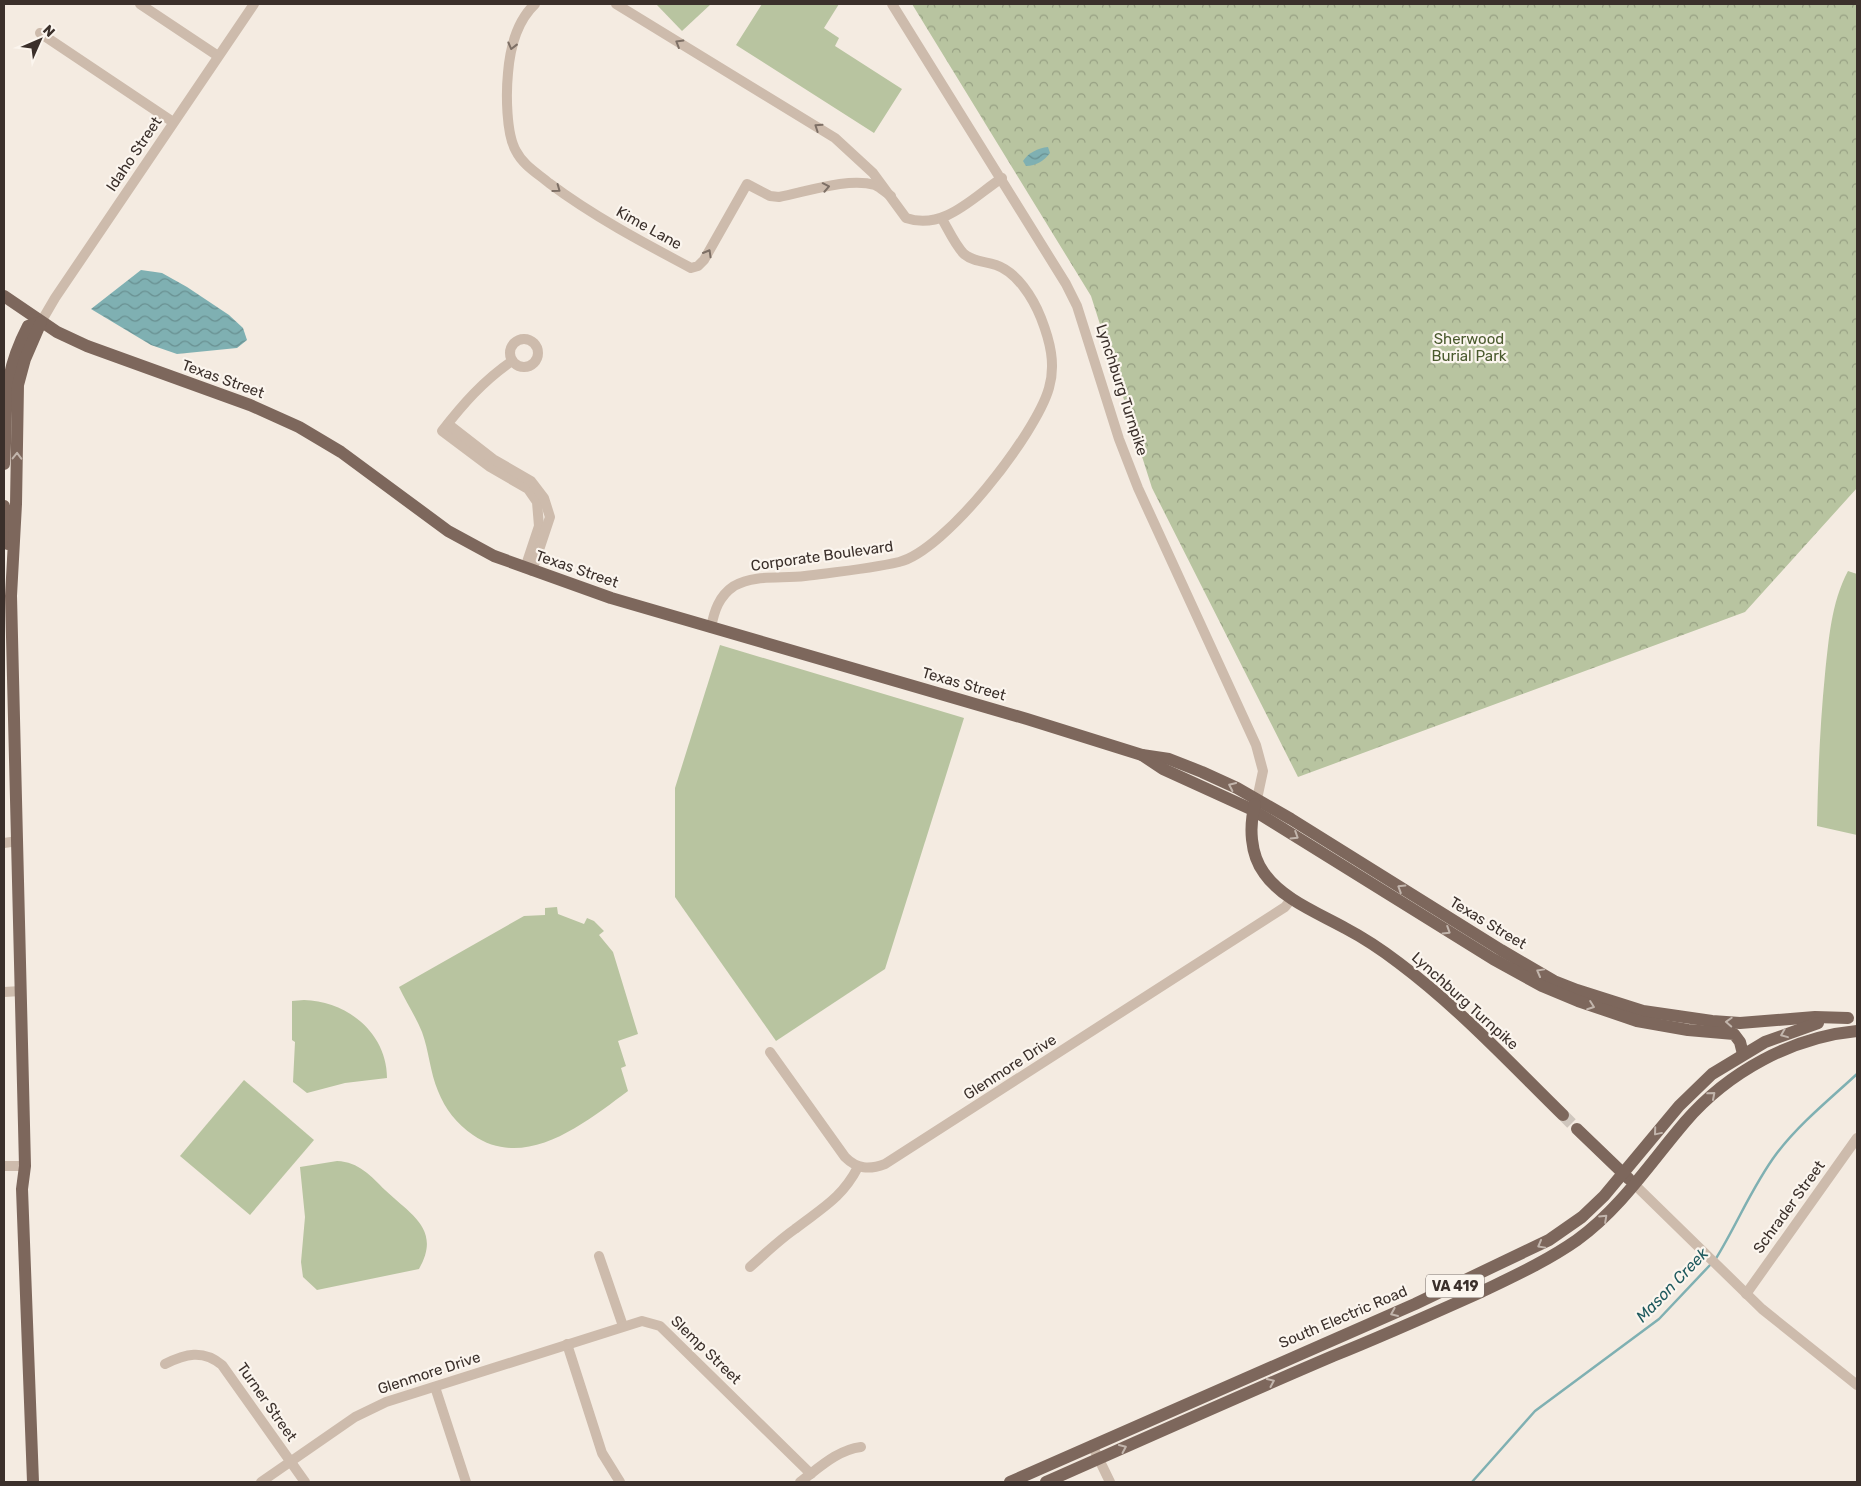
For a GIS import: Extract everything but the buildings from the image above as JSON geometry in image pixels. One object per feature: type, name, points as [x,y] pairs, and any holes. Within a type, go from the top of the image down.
[{"type":"main road","name":"Texas Street","points":[[4,296],[41,322],[87,346],[250,405],[299,427],[342,452],[448,530],[494,556],[528,569],[711,628],[1027,719],[1142,755],[1169,759],[1237,788],[1255,805],[1493,959],[1542,986],[1578,1002],[1637,1021],[1688,1030],[1734,1034],[1740,1042],[1742,1054]]},
{"type":"main road","points":[[4,464],[4,388],[9,364],[28,326],[41,322]]},
{"type":"main road","points":[[11,577],[16,504],[18,385],[25,359],[41,322]]},
{"type":"main road","points":[[4,506],[11,577],[25,1166],[22,1189],[33,1482]]},
{"type":"main road","name":"Texas Street","points":[[1255,805],[1501,950],[1554,980],[1577,990],[1643,1011],[1712,1021],[1740,1023],[1816,1017],[1852,1017]]},
{"type":"main road","name":"Lynchburg Turnpike","points":[[1255,805],[1258,822],[1254,842],[1258,864],[1264,873],[1292,898],[1368,942],[1419,979],[1461,1016],[1563,1115]]},
{"type":"main road","name":"South Electric Road","points":[[1010,1482],[1524,1254],[1549,1240],[1582,1217],[1623,1174],[1697,1088],[1742,1054],[1788,1032],[1811,1024],[1852,1017]]},
{"type":"main road","points":[[1578,1129],[1634,1184],[1704,1102],[1744,1070],[1785,1049],[1810,1040],[1841,1032],[1857,1031]]},
{"type":"main road","name":"VA 419","points":[[1046,1482],[1420,1320],[1550,1258],[1598,1223],[1634,1184]]},
{"type":"street","points":[[140,4],[218,56]]},
{"type":"street","name":"Idaho Street","points":[[41,322],[87,250],[254,4]]},
{"type":"street","name":"Kime Lane","points":[[535,4],[518,28],[509,60],[507,99],[516,151],[531,169],[558,190],[638,240],[692,268],[698,266],[704,260],[746,184],[770,196],[779,197],[832,186],[859,184],[876,186],[891,196]]},
{"type":"street","name":"Kime Lane","points":[[616,4],[835,138],[873,173],[906,218],[923,222],[942,219]]},
{"type":"street","name":"Lynchburg Turnpike","points":[[892,4],[1049,253],[1077,306],[1116,431],[1138,488],[1256,746],[1263,771],[1255,805]]},
{"type":"street","points":[[40,32],[173,122]]},
{"type":"street","points":[[942,219],[1002,178]]},
{"type":"street","name":"Corporate Boulevard","points":[[711,628],[714,610],[723,597],[734,586],[749,580],[803,576],[900,562],[937,541],[1002,469],[1038,416],[1050,388],[1053,357],[1041,316],[1018,280],[1008,271],[996,265],[979,262],[962,252],[942,219]]},
{"type":"street","points":[[512,362],[491,375],[472,393],[445,428],[531,481],[544,498],[550,517],[528,569]]},
{"type":"street","points":[[4,843],[18,841]]},
{"type":"street","name":"Glenmore Drive","points":[[858,1167],[868,1168],[885,1164],[1285,907],[1292,898]]},
{"type":"street","points":[[4,992],[21,992]]},
{"type":"street","points":[[750,1267],[795,1229],[834,1201],[851,1180],[858,1167],[845,1157],[770,1052]]},
{"type":"street","name":"Schrader Street","points":[[1746,1294],[1857,1138]]},
{"type":"street","points":[[4,1166],[25,1166]]},
{"type":"street","points":[[1634,1184],[1734,1283],[1785,1330],[1857,1385]]},
{"type":"street","points":[[599,1256],[623,1326]]},
{"type":"street","name":"Slemp Street","points":[[623,1326],[642,1321],[660,1326],[811,1474]]},
{"type":"street","name":"Glenmore Drive","points":[[261,1482],[369,1410],[623,1326]]},
{"type":"street","points":[[566,1344],[602,1453],[620,1482]]},
{"type":"street","name":"Turner Street","points":[[165,1364],[194,1354],[216,1359],[222,1364],[305,1482]]},
{"type":"street","points":[[435,1387],[466,1482]]},
{"type":"street","points":[[1092,1445],[1110,1482]]},
{"type":"street","points":[[800,1482],[836,1455],[861,1447]]},
{"type":"green space","points":[[656,4],[711,4],[682,31]]},
{"type":"green space","points":[[762,4],[839,4],[824,28],[839,38],[835,46],[902,89],[874,133],[736,45]]},
{"type":"green space","name":"Sherwood Burial Park","points":[[912,4],[1857,4],[1857,488],[1745,612],[1298,777],[1152,488],[1091,296]]},
{"type":"green space","points":[[1848,571],[1857,574],[1857,835],[1817,826],[1823,693],[1828,648],[1834,608]]},
{"type":"green space","points":[[720,645],[964,718],[885,969],[776,1041],[675,897],[675,788]]},
{"type":"green space","points":[[557,907],[558,914],[584,924],[587,918],[594,921],[604,931],[599,935],[613,952],[638,1034],[618,1041],[626,1066],[621,1068],[628,1091],[594,1116],[555,1138],[534,1146],[514,1148],[493,1145],[467,1131],[452,1116],[444,1104],[435,1084],[422,1032],[399,987],[524,916],[545,915],[545,908]]},
{"type":"green space","points":[[304,1000],[335,1006],[362,1022],[380,1047],[385,1062],[387,1078],[345,1083],[307,1093],[293,1082],[295,1042],[292,1040],[292,1001]]},
{"type":"green space","points":[[244,1080],[314,1140],[250,1215],[180,1156]]},
{"type":"green space","points":[[337,1161],[352,1164],[364,1171],[413,1215],[420,1224],[425,1233],[427,1243],[425,1255],[419,1269],[317,1290],[303,1277],[301,1262],[305,1217],[300,1167]]},
{"type":"water","points":[[1048,147],[1050,153],[1046,158],[1037,164],[1026,166],[1023,161],[1030,153]]},
{"type":"water","points":[[141,270],[162,273],[187,287],[229,315],[243,328],[247,340],[237,348],[177,354],[151,345],[91,309]]},
{"type":"waterway","name":"Mason Creek","points":[[1715,1260],[1760,1179],[1777,1153],[1805,1121],[1857,1074]]},
{"type":"waterway","name":"Mason Creek","points":[[1472,1482],[1535,1411],[1659,1319],[1711,1264]]},
{"type":"tunnel","points":[[1563,1115],[1577,1129]]}]
